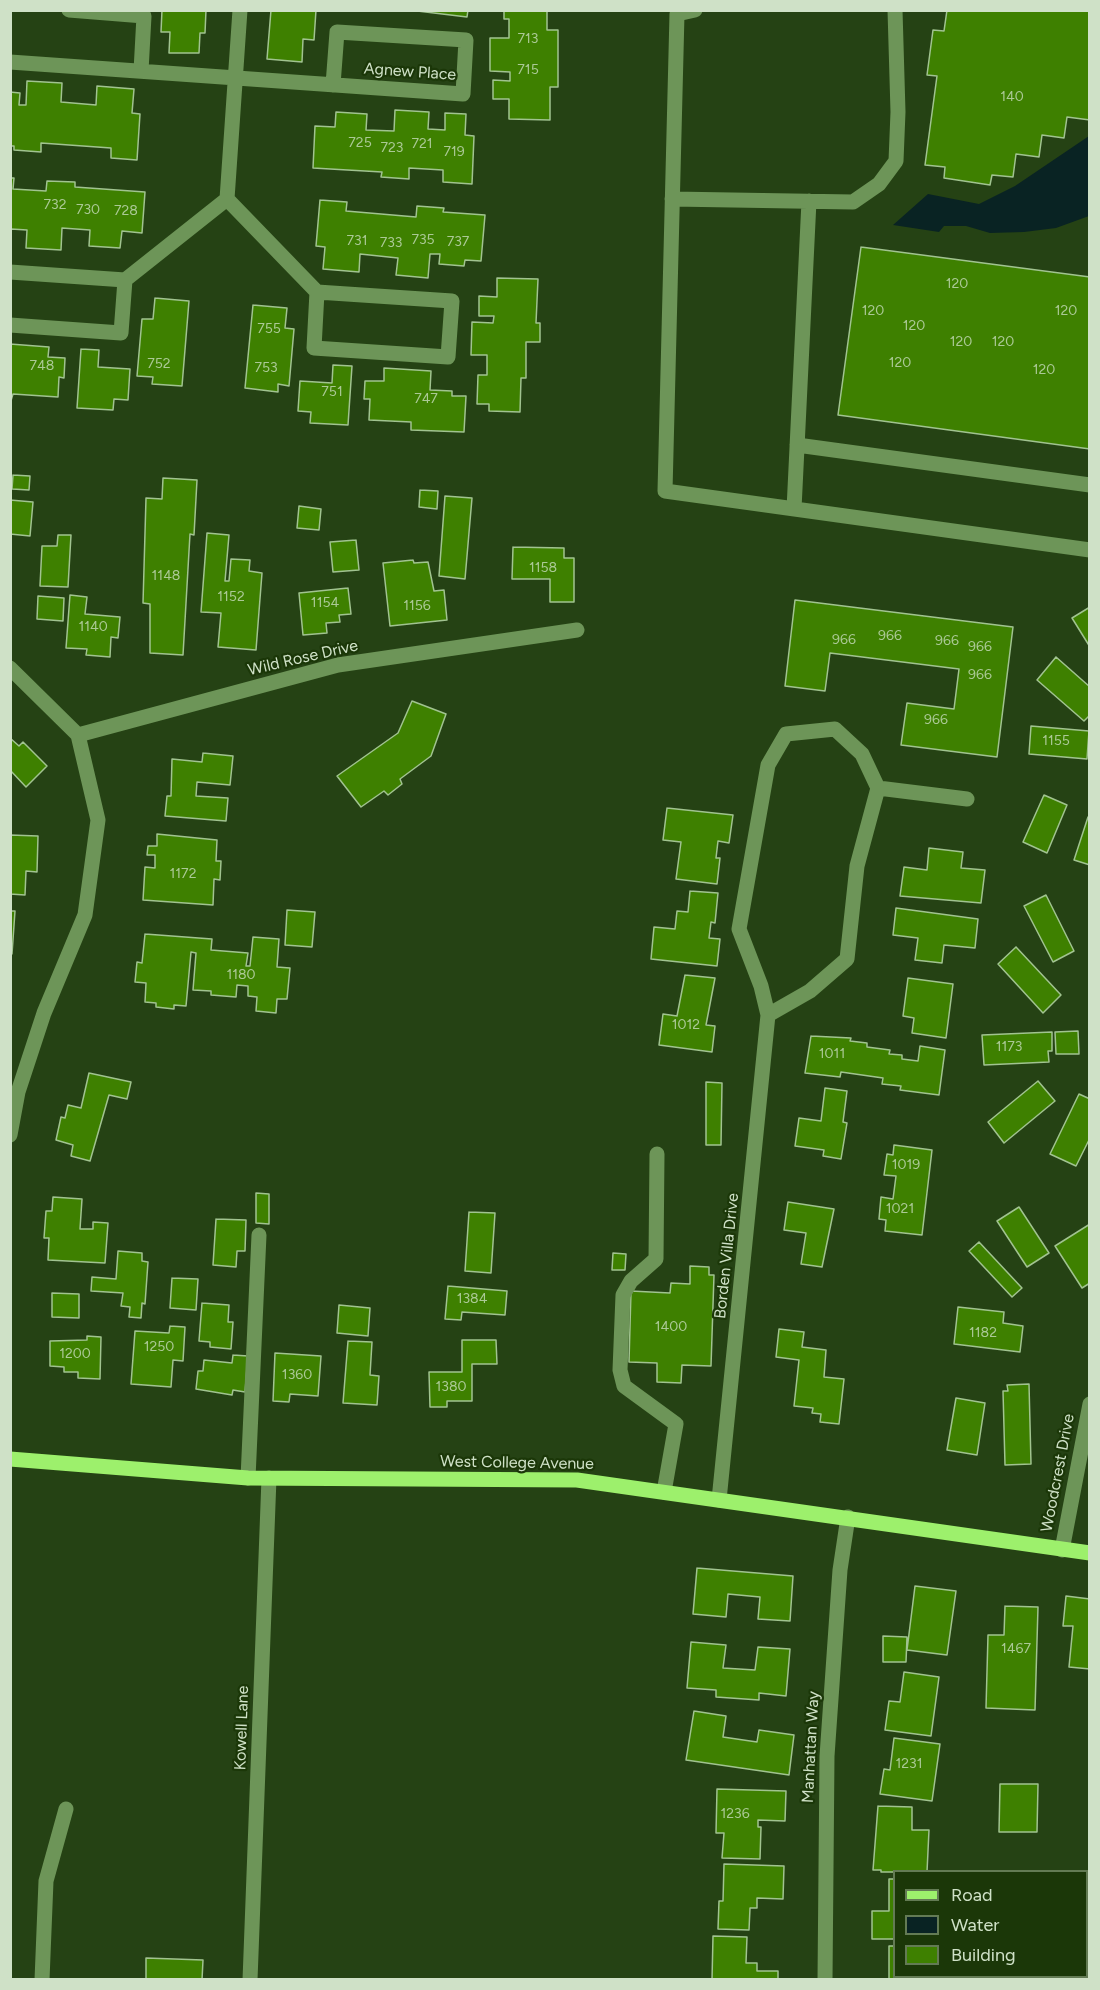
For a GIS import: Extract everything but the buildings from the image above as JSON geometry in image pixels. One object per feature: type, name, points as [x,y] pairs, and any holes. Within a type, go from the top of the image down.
[{"type":"main road","name":"West College Avenue","points":[[10,1459],[248,1478],[577,1480],[1089,1553]]},
{"type":"street","points":[[69,10],[144,16],[141,71]]},
{"type":"street","points":[[10,272],[125,279],[227,199],[240,10]]},
{"type":"street","points":[[695,10],[677,14],[665,491],[1089,550]]},
{"type":"street","points":[[672,199],[853,202],[879,184],[896,161],[898,112],[895,10]]},
{"type":"street","name":"Agnew Place","points":[[10,62],[141,71],[333,85],[463,94],[466,40],[337,32],[333,85]]},
{"type":"street","points":[[227,199],[317,292],[452,301],[448,357],[314,348],[317,292]]},
{"type":"street","points":[[794,509],[809,201]]},
{"type":"street","points":[[10,325],[121,333],[125,279]]},
{"type":"street","points":[[797,445],[1089,485]]},
{"type":"street","name":"Wild Rose Drive","points":[[78,735],[338,665],[577,630]]},
{"type":"street","points":[[10,668],[78,735],[98,820],[85,915],[44,1013],[18,1092],[10,1135]]},
{"type":"street","name":"Borden Villa Drive","points":[[719,1500],[768,1015],[761,986],[739,929],[768,765],[786,734],[835,729],[862,754],[878,788]]},
{"type":"street","points":[[768,1015],[810,991],[847,959],[857,866],[878,788],[967,799]]},
{"type":"street","points":[[657,1154],[656,1259],[631,1281],[623,1295],[620,1370],[624,1386],[676,1424],[664,1492]]},
{"type":"street","points":[[248,1478],[259,1235]]},
{"type":"street","name":"Woodcrest Drive","points":[[1062,1550],[1089,1404]]},
{"type":"street","name":"Kowell Lane","points":[[250,1980],[269,1478]]},
{"type":"street","name":"Manhattan Way","points":[[825,1980],[827,1756],[840,1570],[848,1517]]},
{"type":"street","points":[[42,1980],[46,1881],[66,1809]]},
{"type":"water","points":[[1089,136],[1089,216],[1056,228],[1024,232],[990,233],[966,226],[944,226],[939,232],[893,225],[928,194],[979,204],[1015,186]]}]
